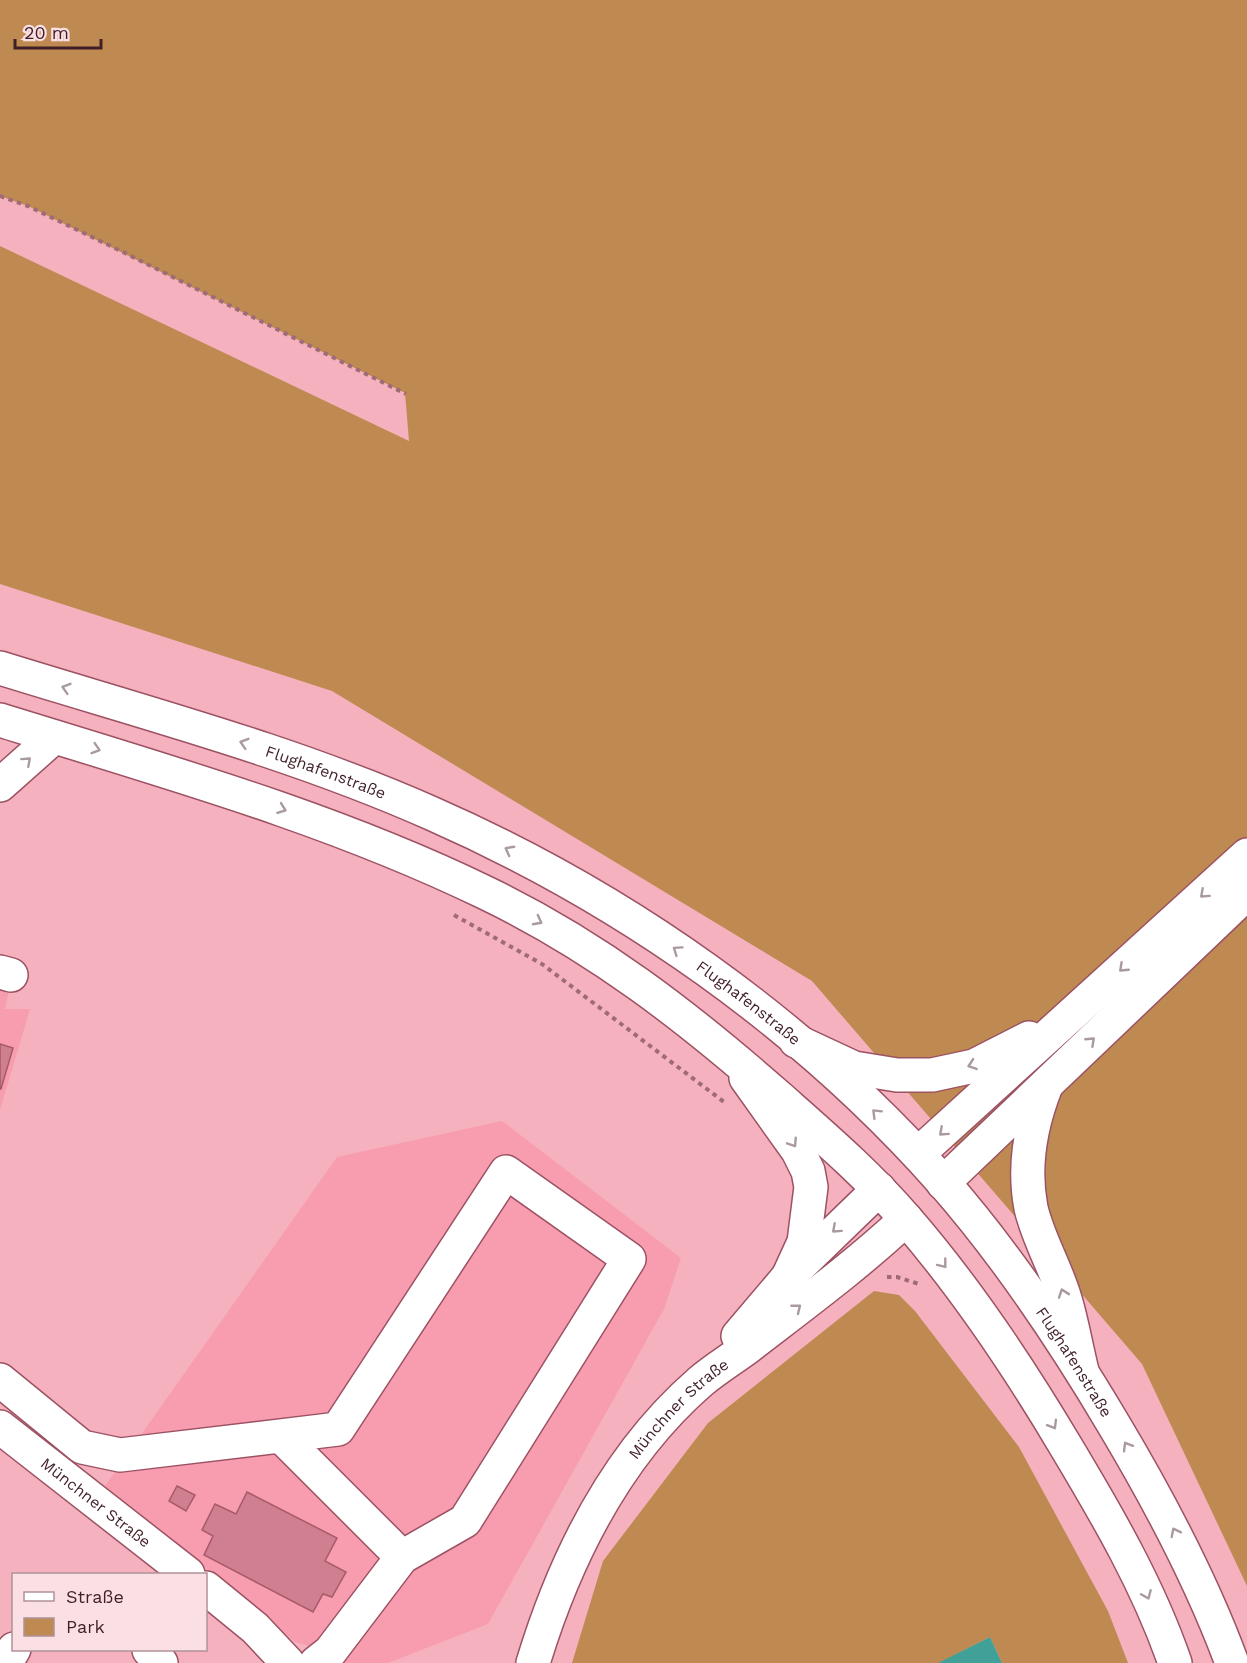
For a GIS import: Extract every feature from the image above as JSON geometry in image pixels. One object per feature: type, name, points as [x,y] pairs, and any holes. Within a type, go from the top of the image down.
[{"type":"main road","name":"Flughafenstraße","points":[[0,668],[286,756],[366,785],[435,814],[545,869],[640,924],[736,992],[860,1097],[944,1183],[1007,1262],[1082,1371],[1156,1497],[1188,1558],[1232,1663]]},
{"type":"main road","points":[[0,720],[266,804],[400,855],[485,892],[613,964],[705,1032],[823,1136],[879,1189],[906,1218],[985,1322],[1057,1431],[1116,1529],[1175,1663]]},
{"type":"main road","points":[[0,785],[54,737]]},
{"type":"main road","points":[[700,1382],[788,1277],[879,1189],[1247,855]]},
{"type":"main road","name":"Münchner Straße","points":[[533,1663],[568,1562],[608,1491],[654,1430],[700,1382],[867,1254],[1247,893]]},
{"type":"main road","points":[[796,1041],[854,1068],[897,1075],[932,1075],[974,1066],[1033,1036],[1095,994]]},
{"type":"main road","points":[[705,1032],[756,1088],[798,1151],[807,1171],[810,1187],[804,1242],[788,1277]]},
{"type":"main road","points":[[1049,1081],[1037,1108],[1030,1148],[1028,1176],[1031,1209],[1065,1297],[1082,1371]]},
{"type":"main road","points":[[0,1380],[81,1447],[120,1455],[338,1429],[506,1172],[629,1259],[465,1521],[402,1557],[330,1652],[316,1663]]},
{"type":"main road","name":"Münchner Straße","points":[[2,1429],[185,1573]]},
{"type":"main road","points":[[282,1437],[402,1557]]},
{"type":"main road","points":[[207,1589],[255,1628],[288,1663]]},
{"type":"main road","points":[[150,1651],[161,1663]]},
{"type":"path","points":[[0,196],[28,206],[125,253],[406,393]]},
{"type":"path","points":[[451,913],[543,964],[732,1109]]},
{"type":"path","points":[[878,1277],[897,1276],[919,1284]]},
{"type":"shaded area","points":[[0,988],[9,990],[5,1009],[30,1009],[0,1110]]},
{"type":"shaded area","points":[[502,1121],[681,1258],[664,1309],[488,1624],[388,1663],[345,1663],[330,1652],[295,1642],[105,1486],[337,1157]]},
{"type":"green space","points":[[0,0],[1247,0],[1247,1586],[1142,1364],[812,981],[332,691],[0,584],[0,246],[409,441],[405,393],[28,206],[0,196]]},
{"type":"green space","points":[[874,1291],[899,1295],[915,1311],[1019,1447],[1108,1611],[1128,1663],[1002,1663],[990,1637],[939,1663],[572,1663],[603,1561],[708,1423]]},
{"type":"water","points":[[990,1637],[1002,1663],[939,1663],[940,1662]]},
{"type":"building","points":[[0,1044],[13,1048],[1,1089],[0,1089]]},
{"type":"building","points":[[177,1486],[195,1495],[186,1511],[169,1501]]},
{"type":"building","points":[[247,1492],[337,1538],[325,1561],[346,1572],[332,1597],[323,1594],[313,1612],[204,1555],[213,1536],[202,1530],[215,1504],[236,1514]]}]
